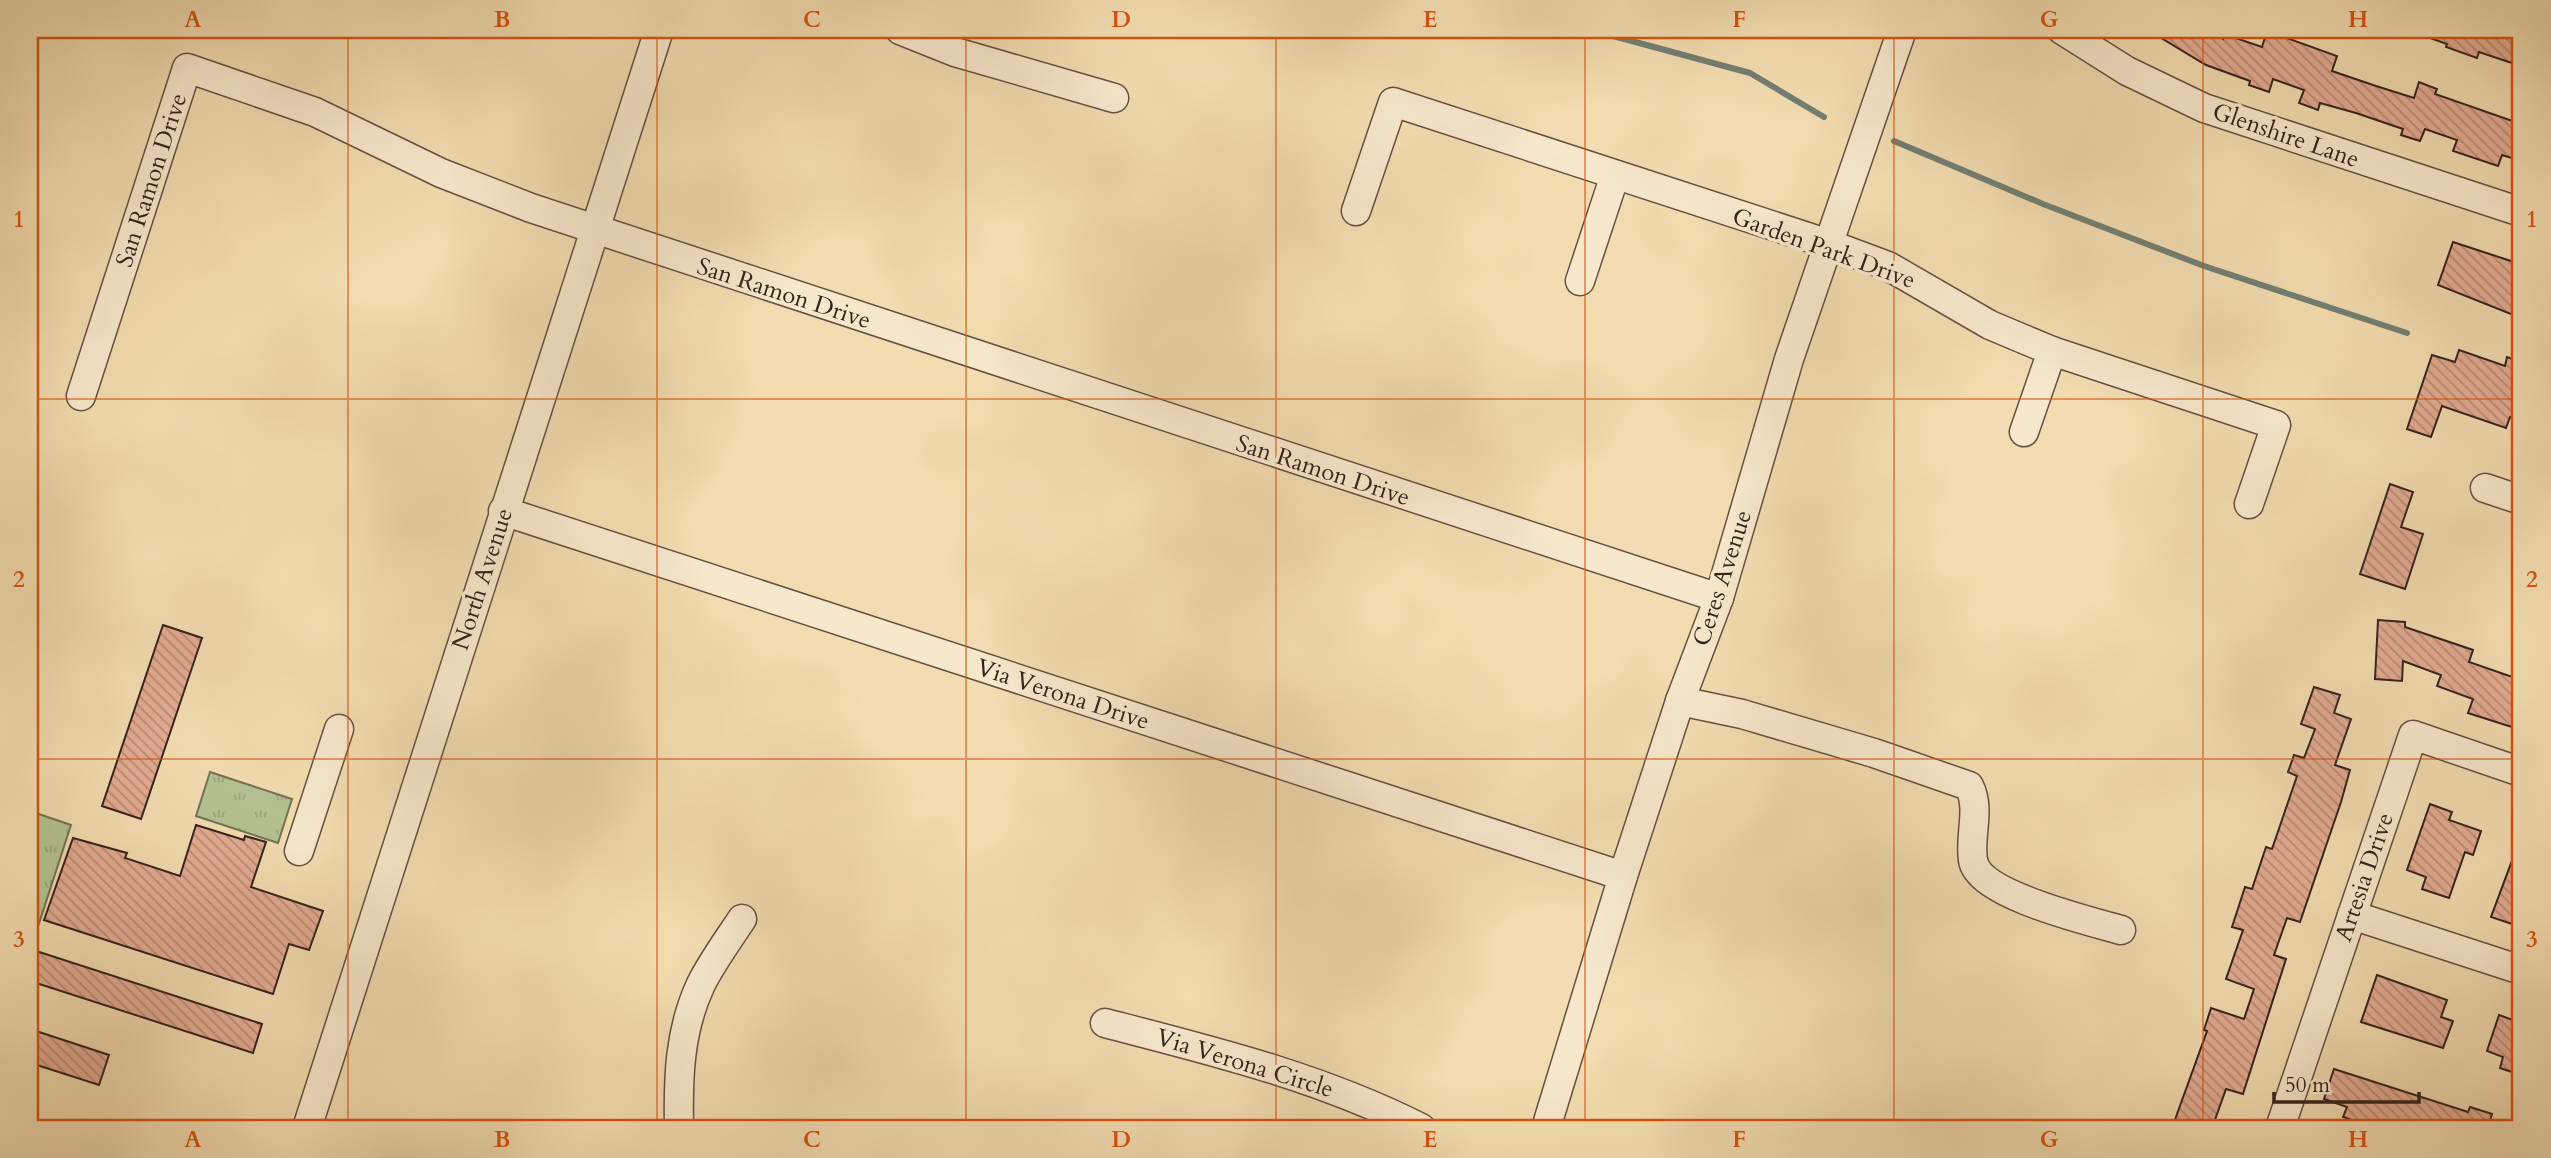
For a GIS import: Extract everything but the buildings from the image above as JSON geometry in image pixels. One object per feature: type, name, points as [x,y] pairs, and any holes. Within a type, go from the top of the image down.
[{"type":"street","name":"North Avenue","points":[[307,1128],[659,30]]},
{"type":"street","points":[[900,30],[955,52],[1114,98]]},
{"type":"street","name":"Ceres Avenue","points":[[1546,1128],[1680,701],[1719,598],[1789,359],[1902,30]]},
{"type":"street","name":"Glenshire Lane","points":[[2062,30],[2127,71],[2204,108],[2521,212]]},
{"type":"street","name":"San Ramon Drive","points":[[81,396],[187,68],[315,112],[441,173],[595,230],[1719,598]]},
{"type":"street","name":"Garden Park Drive","points":[[1356,211],[1393,102],[1829,244],[1888,266],[1990,325],[2052,351],[2276,425],[2249,504]]},
{"type":"street","points":[[1580,281],[1615,175]]},
{"type":"street","points":[[2024,432],[2052,351]]},
{"type":"street","points":[[2485,488],[2521,500]]},
{"type":"street","name":"Via Verona Drive","points":[[503,511],[1623,876]]},
{"type":"street","points":[[1680,701],[1742,715],[1874,753],[1969,786],[1975,797],[1973,863],[1980,873],[1993,884],[2020,898],[2121,930]]},
{"type":"street","points":[[299,851],[339,729]]},
{"type":"street","name":"Artesia Drive","points":[[2280,1128],[2413,735],[2521,772]]},
{"type":"street","points":[[2351,915],[2521,970]]},
{"type":"street","points":[[679,1128],[678,1072],[685,1028],[702,984],[742,919]]},
{"type":"street","name":"Via Verona Circle","points":[[1105,1023],[1258,1063],[1319,1083],[1372,1104],[1421,1128]]},
{"type":"green space","points":[[210,772],[292,799],[278,843],[196,816]]},
{"type":"green space","points":[[30,811],[71,825],[30,951]]},
{"type":"waterway","points":[[1591,30],[1750,73],[1824,117]]},
{"type":"waterway","points":[[1894,141],[2043,204],[2204,266],[2407,333]]}]
